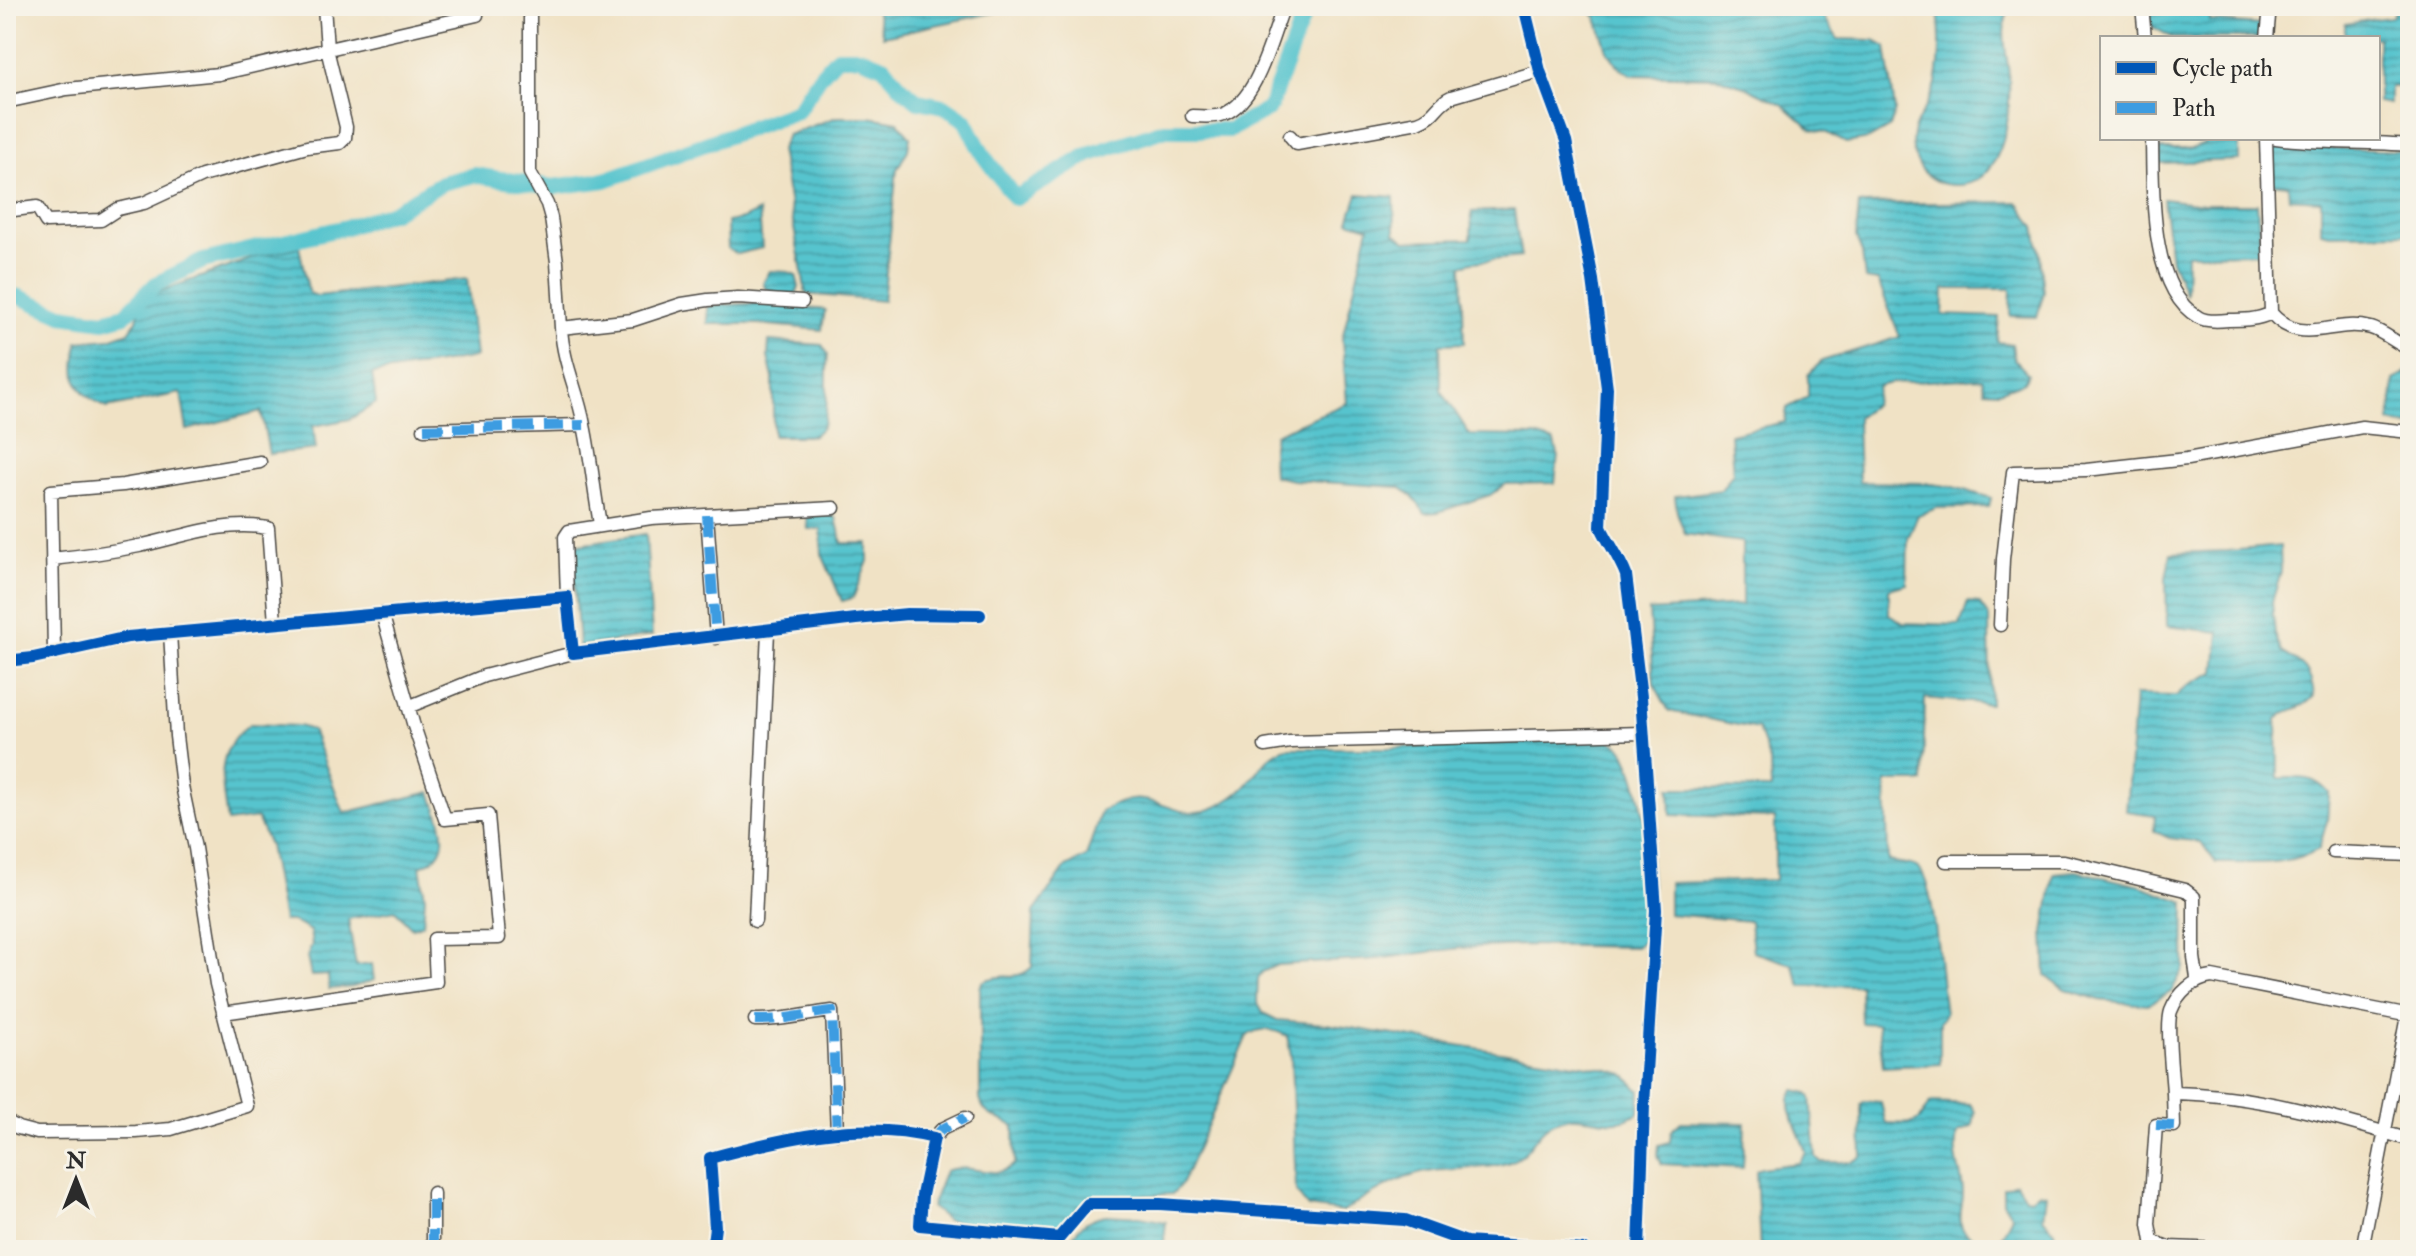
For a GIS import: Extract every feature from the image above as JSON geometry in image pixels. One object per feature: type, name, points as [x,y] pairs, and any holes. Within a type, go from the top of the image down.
[{"type":"street","points":[[6,211],[37,207],[46,222],[101,220],[118,209],[144,203],[202,176],[307,147],[340,143],[345,138],[346,127],[327,49],[324,6]]},
{"type":"street","points":[[530,6],[530,173],[547,204],[557,262],[566,368],[576,391],[584,425],[600,524]]},
{"type":"street","points":[[1192,116],[1221,116],[1240,105],[1255,83],[1284,6]]},
{"type":"street","points":[[1524,6],[1540,71],[1566,141],[1589,254],[1607,388],[1601,527],[1626,575],[1643,733],[1656,910],[1639,1250]]},
{"type":"street","points":[[2142,6],[2145,36]]},
{"type":"street","points":[[2267,36],[2270,6]]},
{"type":"street","points":[[6,102],[67,89],[219,74],[477,15]]},
{"type":"street","points":[[1290,136],[1297,144],[1418,122],[1430,118],[1444,100],[1451,97],[1540,71]]},
{"type":"street","points":[[2152,140],[2155,220],[2160,257],[2170,284],[2183,303],[2199,318],[2217,321],[2262,318],[2271,313]]},
{"type":"street","points":[[2266,140],[2271,313],[2282,326],[2295,331],[2335,326],[2372,328],[2410,349]]},
{"type":"street","points":[[2288,140],[2410,145]]},
{"type":"street","points":[[561,328],[633,320],[682,304],[708,300],[738,298],[802,302]]},
{"type":"street","points":[[424,429],[584,425]]},
{"type":"street","points":[[2000,625],[2003,559],[2013,472],[2086,470],[2176,461],[2362,427],[2410,432]]},
{"type":"street","points":[[54,652],[51,491],[123,485],[260,462]]},
{"type":"street","points":[[573,653],[565,537],[569,531],[651,518],[834,508]]},
{"type":"street","points":[[707,515],[716,638]]},
{"type":"street","points":[[52,559],[139,546],[206,529],[240,525],[268,528],[275,623]]},
{"type":"street","points":[[6,661],[170,632],[567,597]]},
{"type":"street","points":[[223,1013],[436,982],[434,939],[499,938],[488,815],[445,819],[408,707],[382,613]]},
{"type":"street","points":[[408,707],[484,676],[573,653],[907,614],[980,615]]},
{"type":"street","points":[[755,921],[768,631]]},
{"type":"street","points":[[6,1121],[37,1133],[136,1132],[171,1129],[247,1106],[223,1013],[182,786],[170,632]]},
{"type":"street","points":[[1265,746],[1290,742],[1643,733]]},
{"type":"street","points":[[2333,852],[2410,855]]},
{"type":"street","points":[[1946,861],[2064,861],[2185,890],[2194,897],[2197,978]]},
{"type":"street","points":[[2249,1250],[2168,1247],[2152,1241],[2149,1224],[2156,1125],[2174,1126],[2170,1013],[2197,978],[2212,977],[2409,1016],[2362,1250]]},
{"type":"street","points":[[755,1020],[775,1021],[795,1015],[832,1011],[837,1133]]},
{"type":"street","points":[[2173,1093],[2248,1099],[2410,1140]]},
{"type":"street","points":[[965,1118],[942,1129],[934,1138],[922,1195],[920,1225],[1059,1238],[1088,1204],[1160,1204],[1405,1220],[1466,1242],[1584,1250]]},
{"type":"street","points":[[712,1250],[715,1227],[710,1158],[788,1139],[837,1133],[896,1130],[934,1138]]},
{"type":"street","points":[[433,1193],[433,1250]]},
{"type":"water","points":[[875,6],[1025,6],[883,36]]},
{"type":"water","points":[[1574,6],[1821,6],[1838,39],[1874,40],[1886,47],[1895,110],[1890,127],[1869,139],[1846,143],[1825,132],[1811,129],[1782,104],[1716,77],[1632,75],[1618,66],[1607,50],[1597,18],[1589,9]]},
{"type":"water","points":[[1934,6],[2012,6],[2004,31],[2009,77],[2005,133],[2000,151],[1991,166],[1980,178],[1964,184],[1945,184],[1932,179],[1919,166],[1913,150],[1914,130],[1933,94],[1938,74],[1940,28],[1938,10]]},
{"type":"water","points":[[2210,6],[2210,21],[2261,25],[2261,36],[2169,36],[2151,26],[2151,9]]},
{"type":"water","points":[[2398,6],[2410,6],[2410,87],[2390,87],[2390,104],[2380,102],[2380,36],[2345,35],[2345,24],[2392,17]]},
{"type":"water","points":[[837,117],[869,117],[898,122],[910,137],[908,150],[897,169],[883,301],[806,294],[780,150],[787,135]]},
{"type":"water","points":[[2204,140],[2239,140],[2239,160],[2160,163],[2160,149],[2191,149],[2204,144]]},
{"type":"water","points":[[2271,144],[2410,151],[2410,233],[2321,232],[2321,200],[2289,198],[2288,185],[2271,183]]},
{"type":"water","points":[[1358,194],[1394,197],[1395,233],[1406,241],[1471,239],[1472,212],[1514,210],[1521,257],[1462,265],[1464,343],[1440,344],[1441,390],[1470,435],[1535,436],[1555,442],[1558,455],[1555,483],[1506,484],[1490,495],[1438,512],[1425,513],[1411,495],[1399,487],[1273,476],[1275,434],[1347,403],[1342,339],[1369,227],[1349,221]]},
{"type":"water","points":[[2163,199],[2204,204],[2257,204],[2261,253],[2187,254],[2186,295],[2171,260]]},
{"type":"water","points":[[2018,202],[2035,227],[2040,255],[2044,292],[2037,317],[2010,316],[2011,289],[1944,289],[1943,315],[1999,317],[1997,342],[2012,344],[2014,359],[2028,374],[2024,382],[1999,391],[1985,390],[1982,378],[1891,383],[1878,386],[1874,404],[1857,418],[1859,482],[1925,483],[1954,487],[1991,498],[1989,507],[1937,508],[1918,515],[1908,538],[1907,584],[1889,589],[1889,614],[1903,623],[1960,625],[1968,602],[1979,603],[1989,617],[1990,704],[1925,698],[1923,782],[1886,782],[1888,861],[1915,866],[1924,876],[1933,912],[1945,1014],[1940,1022],[1940,1064],[1883,1067],[1878,1024],[1861,1023],[1860,985],[1801,986],[1792,964],[1753,952],[1750,921],[1669,914],[1669,883],[1775,880],[1775,818],[1671,815],[1670,788],[1771,789],[1770,762],[1758,729],[1669,711],[1654,684],[1649,611],[1742,605],[1742,542],[1685,534],[1675,496],[1721,490],[1733,473],[1730,434],[1785,422],[1787,408],[1808,397],[1808,375],[1822,361],[1900,337],[1878,281],[1865,279],[1862,253],[1856,238],[1859,204]]},
{"type":"water","points":[[759,211],[762,248],[737,254],[728,249],[727,222]]},
{"type":"water","points":[[299,247],[309,293],[317,296],[467,279],[476,357],[372,374],[376,403],[350,419],[313,426],[316,449],[269,454],[261,411],[187,430],[181,393],[107,408],[81,389],[75,374],[78,342],[109,339],[129,332],[137,320],[141,302],[153,294],[259,256]]},
{"type":"water","points":[[770,271],[796,275],[799,287],[796,294],[785,297],[765,288],[763,283]]},
{"type":"water","points":[[761,303],[825,310],[822,330],[758,324],[708,324],[708,306]]},
{"type":"water","points":[[769,341],[822,345],[828,354],[824,420],[813,436],[773,436],[773,378],[768,357]]},
{"type":"water","points":[[2410,369],[2410,427],[2390,422],[2394,380]]},
{"type":"water","points":[[829,514],[836,518],[842,543],[868,543],[868,561],[853,598],[842,601],[822,554],[821,529],[808,529],[807,516]]},
{"type":"water","points":[[646,534],[652,636],[579,646],[572,545]]},
{"type":"water","points":[[2280,546],[2281,572],[2272,602],[2275,634],[2282,652],[2308,674],[2314,696],[2277,720],[2278,778],[2306,779],[2323,787],[2329,793],[2327,821],[2319,849],[2307,854],[2269,862],[2216,863],[2201,842],[2169,838],[2154,831],[2155,815],[2126,811],[2135,695],[2176,696],[2188,685],[2215,672],[2219,632],[2167,626],[2166,578],[2171,553]]},
{"type":"water","points":[[250,724],[299,726],[312,730],[344,813],[431,792],[441,825],[443,845],[432,860],[420,866],[425,897],[423,924],[412,928],[395,910],[348,919],[356,966],[372,964],[374,980],[353,987],[329,989],[328,975],[311,976],[307,957],[312,944],[310,931],[292,921],[283,921],[269,845],[257,818],[227,822],[222,780],[225,756],[238,734]]},
{"type":"water","points":[[1601,737],[1618,744],[1627,757],[1646,828],[1651,920],[1650,929],[1636,947],[1524,945],[1459,948],[1376,959],[1277,965],[1262,972],[1258,979],[1257,1002],[1263,1013],[1277,1020],[1326,1024],[1624,1074],[1640,1091],[1639,1113],[1619,1121],[1582,1117],[1562,1119],[1545,1128],[1525,1152],[1512,1161],[1415,1175],[1383,1188],[1343,1212],[1308,1207],[1296,1192],[1291,1055],[1287,1036],[1262,1030],[1247,1036],[1182,1183],[1172,1194],[1095,1198],[1079,1206],[1061,1228],[1044,1232],[948,1221],[931,1207],[945,1171],[964,1168],[1000,1172],[1015,1163],[1014,1126],[989,1114],[980,1099],[980,989],[982,982],[988,979],[1021,974],[1032,967],[1034,912],[1066,867],[1086,857],[1101,811],[1122,802],[1137,800],[1186,812],[1205,811],[1236,795],[1268,759],[1286,748],[1394,748]]},
{"type":"water","points":[[2076,871],[2141,886],[2185,902],[2184,968],[2171,992],[2147,1005],[2100,1000],[2065,989],[2046,976],[2044,932],[2054,873]]},
{"type":"water","points":[[1795,1090],[1808,1093],[1811,1098],[1816,1157],[1821,1162],[1852,1162],[1862,1157],[1861,1104],[1865,1101],[1881,1102],[1885,1121],[1901,1124],[1918,1121],[1932,1102],[1970,1104],[1975,1112],[1973,1126],[1958,1133],[1956,1141],[1963,1188],[1962,1228],[1970,1236],[1990,1242],[2002,1236],[2012,1216],[2003,1202],[2003,1188],[2016,1183],[2025,1197],[2030,1198],[2040,1192],[2046,1194],[2043,1218],[2054,1231],[2057,1250],[1760,1250],[1756,1171],[1799,1163],[1806,1153],[1791,1111],[1791,1096]]},
{"type":"water","points":[[1681,1122],[1745,1123],[1743,1168],[1662,1164],[1658,1155],[1659,1145],[1670,1142],[1671,1131]]},
{"type":"water","points":[[1106,1215],[1166,1222],[1163,1250],[1065,1250],[1081,1226]]},
{"type":"waterway","points":[[6,295],[20,297],[62,315],[104,321],[125,315],[156,284],[203,261],[347,227],[393,212],[442,183],[474,175],[553,187],[605,180],[797,111],[837,57],[860,57],[883,66],[918,101],[944,106],[965,120],[983,155],[1015,198],[1088,155],[1164,130],[1229,130],[1269,109],[1307,6]]},
{"type":"marked path","points":[[424,429],[584,425]]},
{"type":"marked path","points":[[707,515],[716,638]]},
{"type":"marked path","points":[[755,1020],[832,1011],[837,1133]]},
{"type":"marked path","points":[[934,1138],[942,1129],[965,1118]]},
{"type":"marked path","points":[[2156,1125],[2174,1126]]},
{"type":"marked path","points":[[433,1193],[433,1250]]},
{"type":"cycle path","points":[[1524,6],[1540,71],[1566,141],[1593,280],[1607,388],[1601,527],[1626,575],[1641,697],[1656,910],[1639,1250]]},
{"type":"cycle path","points":[[6,661],[128,637],[567,597],[573,653],[907,614],[980,615]]},
{"type":"cycle path","points":[[712,1250],[715,1227],[710,1158],[792,1138],[878,1130],[934,1138],[922,1195],[920,1225],[1059,1238],[1088,1204],[1160,1204],[1405,1220],[1466,1242],[1584,1250]]}]
